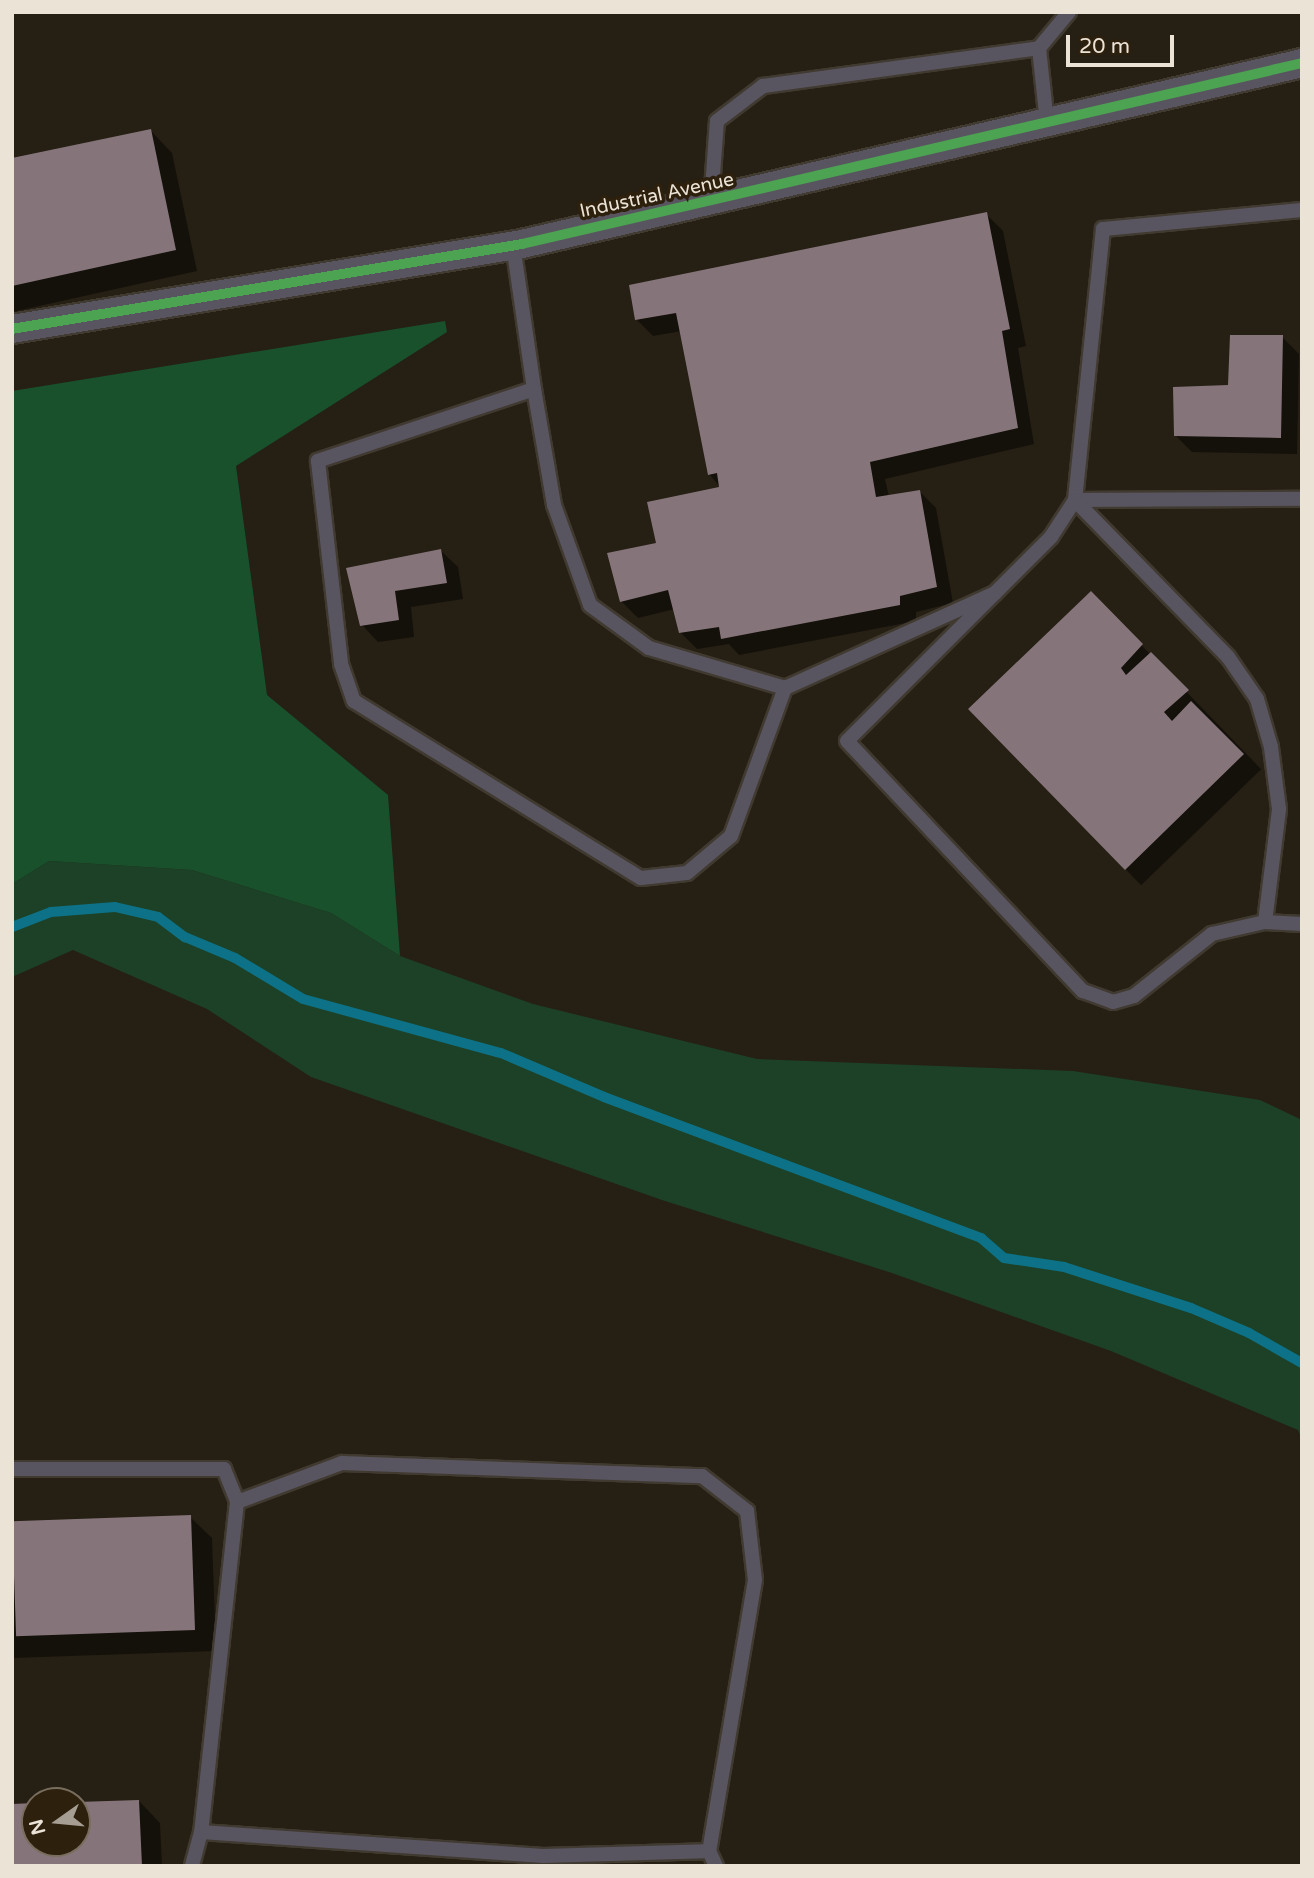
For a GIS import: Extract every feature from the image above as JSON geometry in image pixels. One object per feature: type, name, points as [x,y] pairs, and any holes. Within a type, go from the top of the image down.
[{"type":"street","name":"Industrial Avenue","points":[[12,329],[513,245],[711,202],[1302,63]]},
{"type":"lane","points":[[711,202],[717,121],[763,86],[1039,48],[1069,12]]},
{"type":"lane","points":[[1039,48],[1047,123]]},
{"type":"lane","points":[[1302,210],[1103,229],[1075,500],[1051,537],[847,741],[1083,991],[1113,1002],[1134,996],[1212,934],[1265,922],[1302,924]]},
{"type":"lane","points":[[513,245],[554,505],[590,605],[649,648],[785,688],[995,593]]},
{"type":"lane","points":[[534,389],[318,461],[341,664],[354,701],[641,878],[687,873],[731,836],[785,688]]},
{"type":"lane","points":[[1075,500],[1302,499]]},
{"type":"lane","points":[[1075,500],[1228,657],[1257,699],[1271,747],[1279,809],[1265,922]]},
{"type":"lane","points":[[237,1502],[342,1463],[702,1476],[747,1511],[755,1580],[709,1852],[716,1866]]},
{"type":"lane","points":[[12,1469],[224,1469],[237,1502],[201,1832],[192,1866]]},
{"type":"lane","points":[[201,1832],[543,1856],[709,1852]]},
{"type":"green space","points":[[445,321],[447,332],[236,466],[267,695],[388,795],[400,956],[331,913],[192,870],[49,861],[12,884],[12,391]]},
{"type":"green space","points":[[49,861],[192,870],[331,913],[400,956],[533,1004],[757,1059],[1073,1071],[1260,1100],[1302,1120],[1302,1439],[1298,1430],[1111,1351],[892,1273],[662,1200],[311,1077],[207,1009],[73,950],[12,977],[12,884]]},
{"type":"building","points":[[151,129],[176,250],[12,286],[12,158]]},
{"type":"building","points":[[987,212],[1010,329],[1002,331],[1018,428],[870,462],[876,497],[920,490],[937,587],[900,596],[900,605],[721,639],[719,627],[679,633],[668,590],[620,602],[607,553],[656,543],[647,502],[719,487],[717,473],[708,475],[676,313],[635,320],[629,285]]},
{"type":"building","points":[[1230,335],[1283,335],[1281,438],[1174,436],[1173,387],[1228,385]]},
{"type":"building","points":[[441,549],[447,583],[395,591],[399,620],[360,626],[346,568]]},
{"type":"building","points":[[1091,591],[1143,644],[1121,668],[1126,675],[1151,652],[1189,690],[1164,712],[1172,721],[1191,701],[1244,754],[1125,870],[968,709]]},
{"type":"building","points":[[191,1515],[195,1630],[16,1636],[12,1521]]},
{"type":"building","points":[[139,1800],[142,1866],[12,1866],[12,1804],[21,1804],[21,1857],[91,1857],[91,1802]]},
{"type":"waterway","points":[[12,927],[51,912],[115,907],[158,917],[185,937],[235,958],[303,999],[501,1053],[604,1097],[981,1238],[1004,1258],[1064,1267],[1191,1308],[1249,1333],[1302,1363]]},
{"type":"cycle path","points":[[12,329],[522,244],[1302,63]]}]
